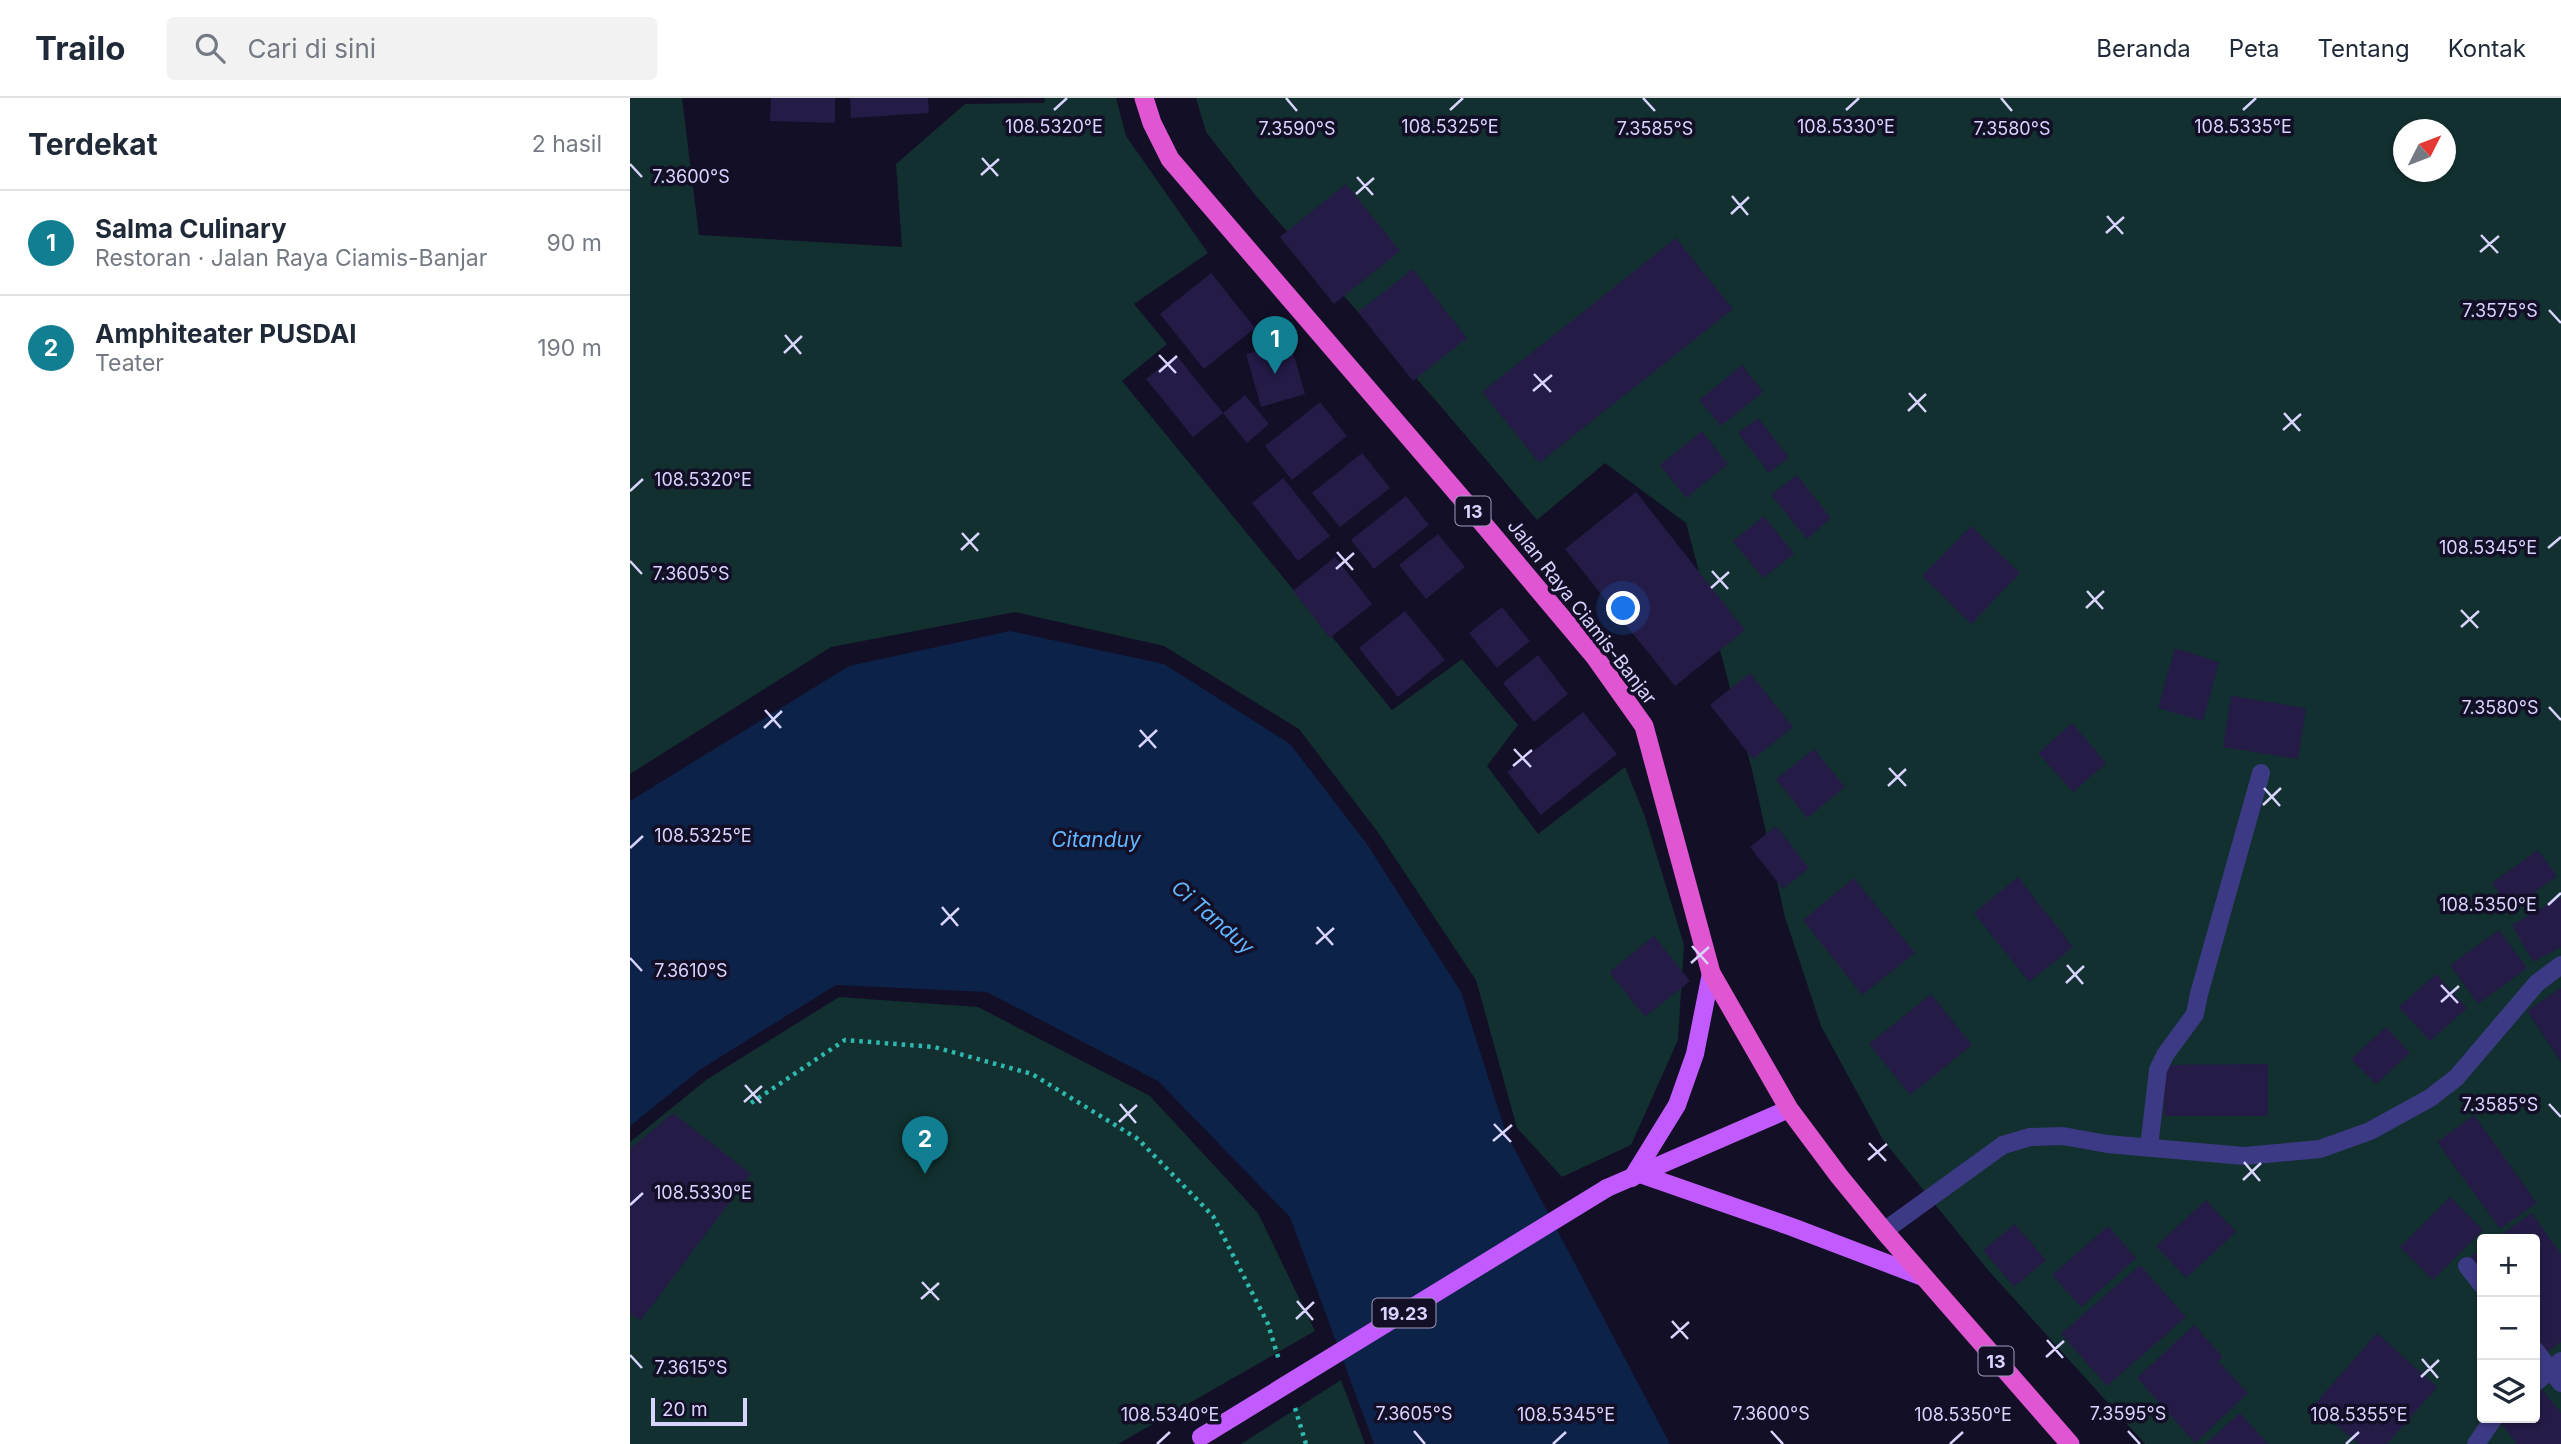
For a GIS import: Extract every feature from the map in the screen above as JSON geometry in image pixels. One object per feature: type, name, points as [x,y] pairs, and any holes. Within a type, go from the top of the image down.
[{"type":"highway","name":"Jalan Raya Ciamis-Banjar","points":[[1144,98],[1152,123],[1170,159],[1586,647],[1644,726],[1712,973]]},
{"type":"highway","name":"13","points":[[1712,973],[1789,1109],[1839,1177],[2070,1444]]},
{"type":"main road","points":[[1712,973],[1695,1054],[1677,1105],[1636,1176],[1791,1227],[1923,1277]]},
{"type":"main road","name":"19.23","points":[[1195,1441],[1607,1188],[1789,1109]]},
{"type":"street","points":[[2149,1147],[2158,1070],[2165,1055],[2195,1014],[2261,773]]},
{"type":"street","points":[[1884,1231],[2003,1145],[2031,1137],[2063,1136],[2244,1156],[2320,1149],[2370,1131],[2430,1098],[2456,1077],[2538,983],[2561,965]]},
{"type":"street","points":[[2468,1266],[2477,1278]]},
{"type":"street","points":[[2540,1355],[2557,1371],[2540,1380]]},
{"type":"street","points":[[2476,1444],[2491,1423]]},
{"type":"path","points":[[751,1103],[845,1040],[934,1047],[1032,1074],[1138,1139],[1213,1216],[1268,1324],[1280,1364]]},
{"type":"path","points":[[1293,1404],[1306,1444]]},
{"type":"green space","points":[[630,98],[682,98],[699,235],[902,247],[896,164],[965,104],[1044,103],[1045,98],[1116,98],[1126,136],[1208,253],[1134,304],[1167,344],[1122,381],[1392,710],[1462,659],[1518,725],[1487,766],[1538,834],[1625,767],[1645,817],[1684,945],[1678,1040],[1631,1145],[1562,1177],[1517,1128],[1476,980],[1377,831],[1299,729],[1164,646],[1015,612],[831,647],[630,774]]},
{"type":"green space","points":[[1196,98],[2561,98],[2561,1444],[2145,1444],[1988,1270],[1883,1140],[1821,1026],[1785,917],[1753,774],[1686,523],[1605,463],[1537,520],[1256,196],[1206,132]]},
{"type":"green space","points":[[839,997],[978,1007],[1150,1096],[1258,1213],[1315,1331],[1118,1444],[630,1444],[630,1142],[706,1080]]},
{"type":"green space","points":[[1341,1380],[1365,1444],[1241,1444]]},
{"type":"water","name":"Citanduy","points":[[1010,631],[1164,664],[1290,744],[1367,844],[1461,992],[1506,1133],[1670,1444],[1374,1444],[1290,1217],[1158,1081],[987,992],[836,985],[701,1069],[630,1126],[630,801],[849,666]]},
{"type":"building","points":[[771,98],[835,98],[835,123],[770,121]]},
{"type":"building","points":[[850,98],[928,98],[929,113],[851,118]]},
{"type":"building","points":[[1346,184],[1400,251],[1334,304],[1280,237]]},
{"type":"building","points":[[1676,238],[1733,309],[1539,463],[1482,392]]},
{"type":"building","points":[[1413,269],[1467,338],[1413,381],[1358,312]]},
{"type":"building","points":[[1211,273],[1255,328],[1204,369],[1160,314]]},
{"type":"building","points":[[1290,342],[1305,394],[1261,407],[1246,354]]},
{"type":"building","points":[[1176,355],[1223,413],[1193,437],[1146,379]]},
{"type":"building","points":[[1742,365],[1763,392],[1721,426],[1699,400]]},
{"type":"building","points":[[1245,395],[1269,424],[1247,443],[1223,413]]},
{"type":"building","points":[[1320,402],[1347,436],[1292,480],[1265,446]]},
{"type":"building","points":[[1758,418],[1789,457],[1769,473],[1738,433]]},
{"type":"building","points":[[1702,431],[1728,464],[1686,498],[1660,465]]},
{"type":"building","points":[[1362,453],[1390,488],[1340,527],[1312,493]]},
{"type":"building","points":[[1797,475],[1831,518],[1807,539],[1771,495]]},
{"type":"building","points":[[1283,478],[1330,536],[1298,561],[1252,503]]},
{"type":"building","points":[[1636,492],[1745,630],[1675,686],[1565,549]]},
{"type":"building","points":[[1406,496],[1429,525],[1374,569],[1351,540]]},
{"type":"building","points":[[1764,516],[1794,554],[1763,578],[1733,541]]},
{"type":"building","points":[[1971,526],[2020,573],[1971,624],[1922,576]]},
{"type":"building","points":[[1438,534],[1465,567],[1426,599],[1399,565]]},
{"type":"building","points":[[1335,557],[1372,604],[1330,638],[1293,591]]},
{"type":"building","points":[[1502,607],[1530,641],[1497,668],[1469,633]]},
{"type":"building","points":[[1405,611],[1445,660],[1398,697],[1359,648]]},
{"type":"building","points":[[2175,648],[2219,662],[2203,721],[2158,708]]},
{"type":"building","points":[[1538,655],[1568,694],[1534,722],[1503,683]]},
{"type":"building","points":[[1750,673],[1793,727],[1753,759],[1710,705]]},
{"type":"building","points":[[2231,696],[2306,708],[2298,759],[2223,747]]},
{"type":"building","points":[[1583,712],[1617,754],[1541,815],[1507,772]]},
{"type":"building","points":[[2072,723],[2106,763],[2073,792],[2038,753]]},
{"type":"building","points":[[1814,749],[1845,787],[1807,818],[1776,779]]},
{"type":"building","points":[[1776,826],[1809,868],[1783,889],[1750,847]]},
{"type":"building","points":[[2538,850],[2557,876],[2511,910],[2492,883]]},
{"type":"building","points":[[2018,877],[2073,947],[2029,982],[1974,913]]},
{"type":"building","points":[[1854,878],[1915,953],[1862,995],[1803,920]]},
{"type":"building","points":[[2561,897],[2561,947],[2533,962],[2512,925]]},
{"type":"building","points":[[2499,930],[2527,968],[2478,1004],[2450,965]]},
{"type":"building","points":[[1654,936],[1690,981],[1645,1017],[1609,972]]},
{"type":"building","points":[[2436,974],[2467,1008],[2430,1041],[2399,1007]]},
{"type":"building","points":[[2561,988],[2561,1062],[2527,1011]]},
{"type":"building","points":[[1931,994],[1972,1045],[1910,1095],[1869,1044]]},
{"type":"building","points":[[2386,1027],[2410,1053],[2376,1084],[2351,1059]]},
{"type":"building","points":[[2268,1064],[2268,1116],[2164,1116],[2164,1065]]},
{"type":"building","points":[[673,1113],[751,1174],[641,1320],[630,1314],[630,1149]]},
{"type":"building","points":[[2474,1115],[2537,1203],[2500,1229],[2437,1142]]},
{"type":"building","points":[[2450,1197],[2483,1230],[2433,1280],[2400,1247]]},
{"type":"building","points":[[2206,1200],[2236,1232],[2186,1278],[2156,1246]]},
{"type":"building","points":[[2532,1213],[2561,1254],[2561,1342],[2542,1356],[2540,1234],[2502,1234]]},
{"type":"building","points":[[2015,1224],[2046,1260],[2014,1287],[1983,1250]]},
{"type":"building","points":[[2108,1226],[2136,1258],[2081,1307],[2052,1275]]},
{"type":"building","points":[[2477,1252],[2477,1266],[2471,1257]]},
{"type":"building","points":[[2140,1265],[2186,1317],[2107,1386],[2061,1334]]},
{"type":"building","points":[[2194,1325],[2223,1357],[2218,1361],[2248,1393],[2195,1443],[2137,1378]]},
{"type":"building","points":[[2377,1333],[2437,1387],[2387,1444],[2358,1444],[2314,1405]]},
{"type":"building","points":[[2542,1389],[2561,1413],[2561,1444],[2517,1444],[2501,1423],[2540,1423]]},
{"type":"building","points":[[2240,1413],[2268,1444],[2205,1444]]},
{"type":"place","name":"Salma Culinary","points":[[1275,374]]},
{"type":"place","name":"Amphiteater PUSDAI","points":[[925,1174]]},
{"type":"water label","name":"Ci Tanduy","points":[[1213,917]]}]
